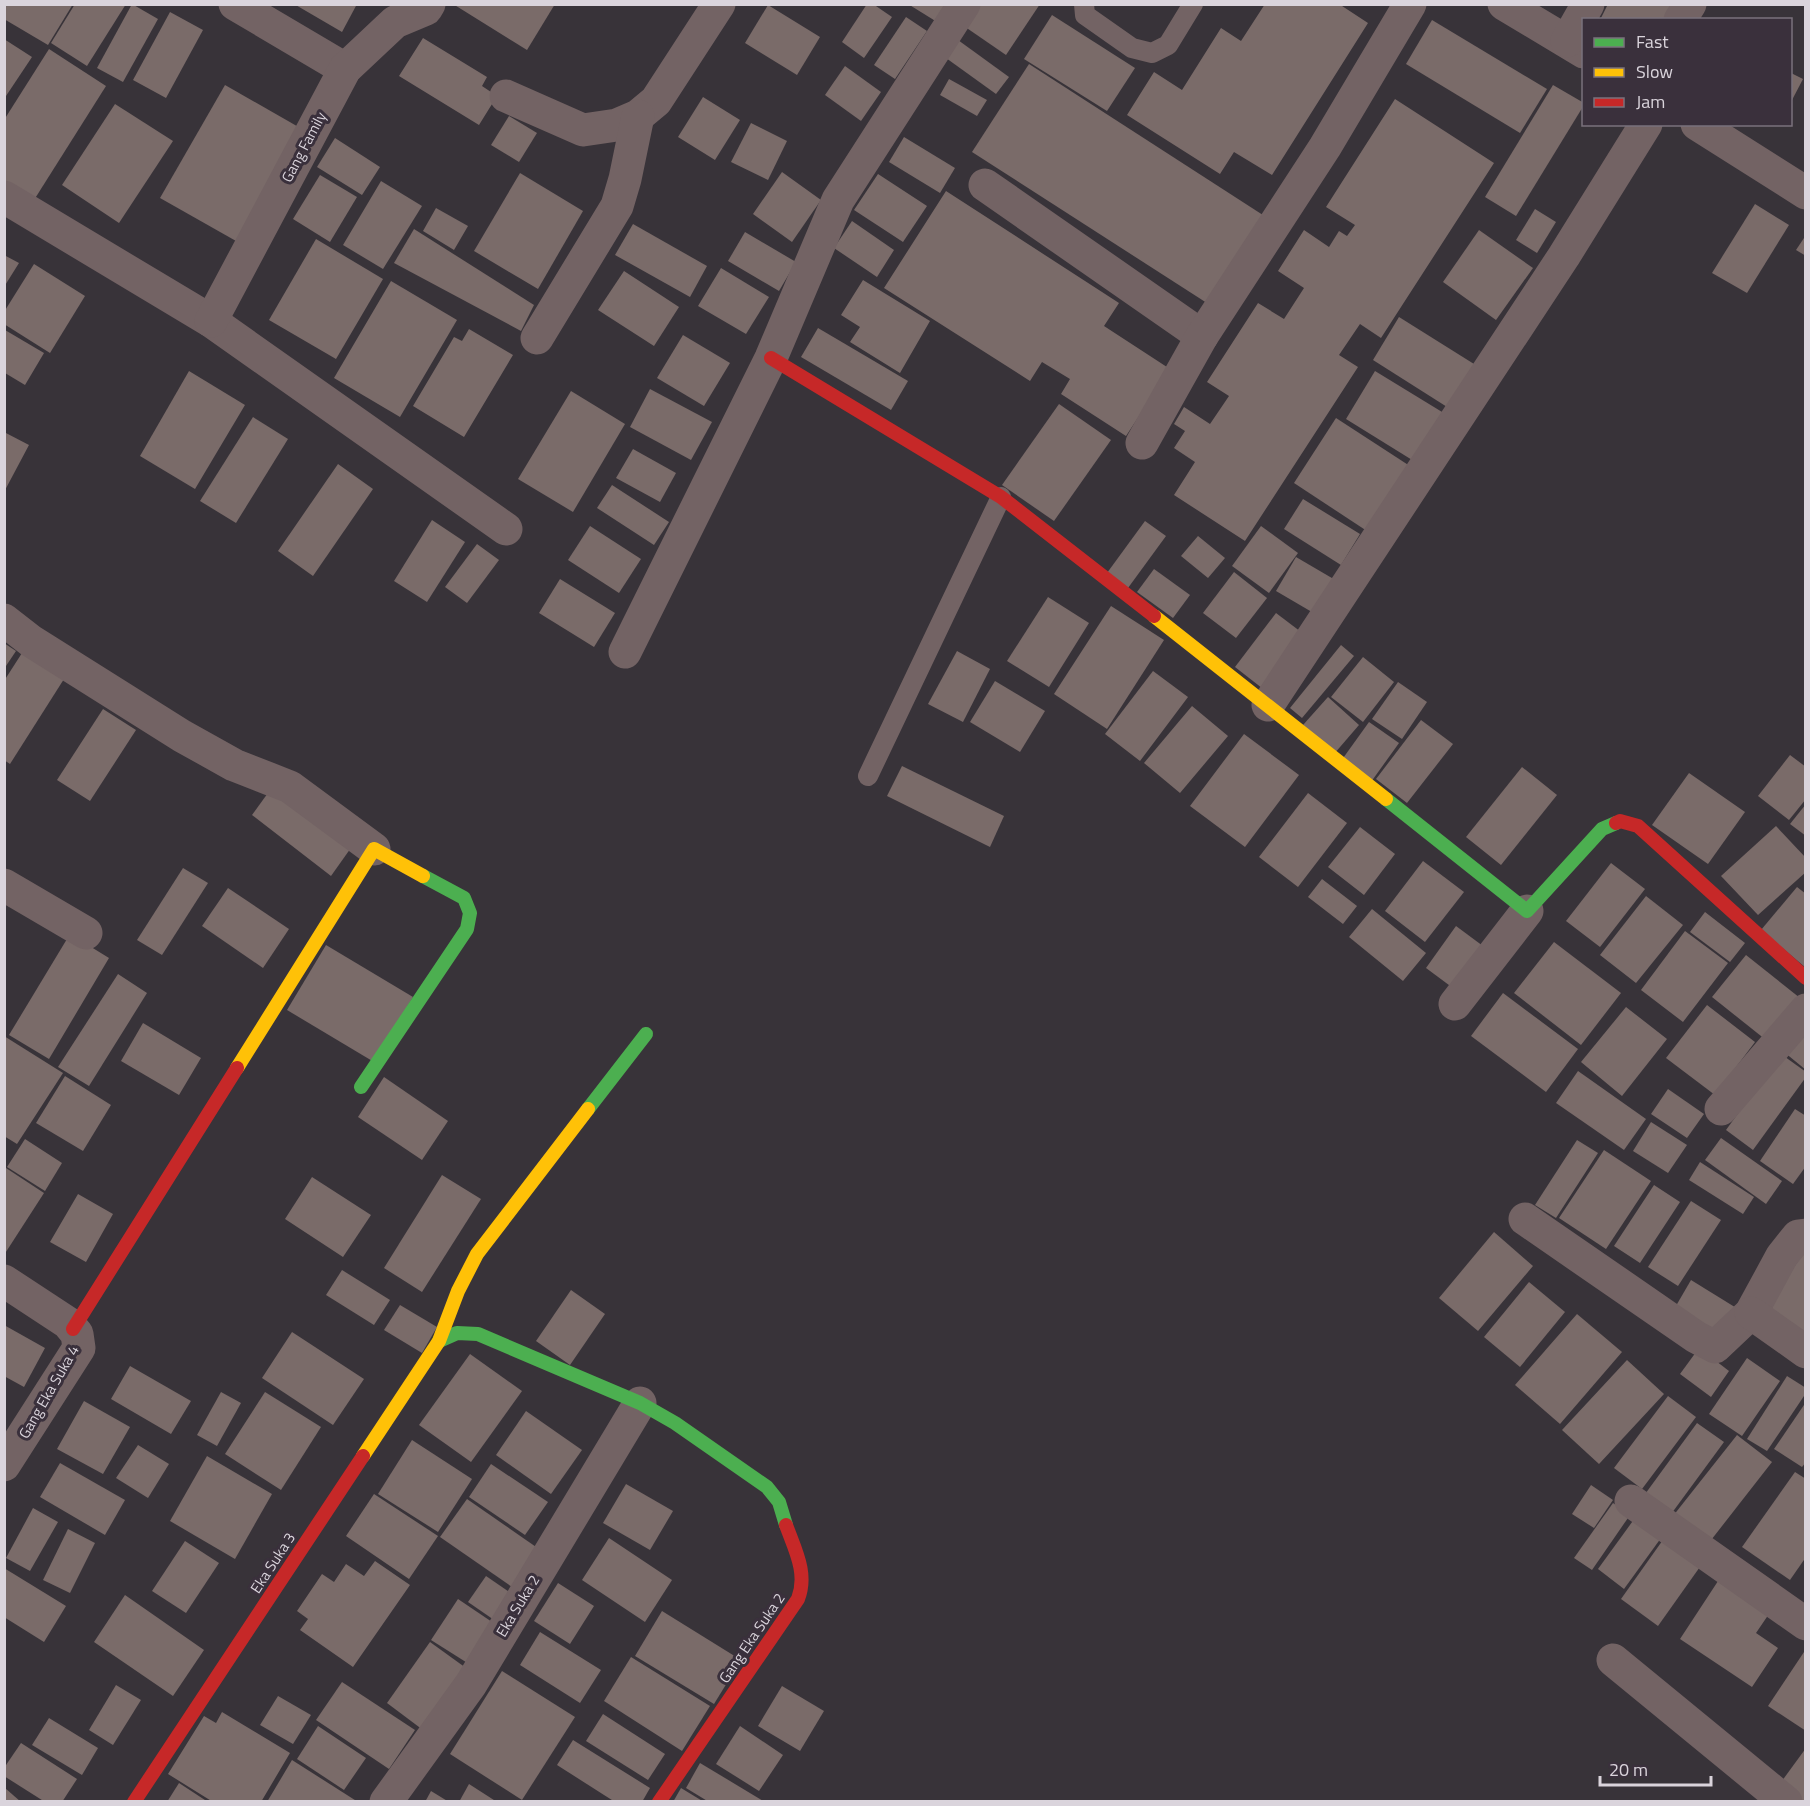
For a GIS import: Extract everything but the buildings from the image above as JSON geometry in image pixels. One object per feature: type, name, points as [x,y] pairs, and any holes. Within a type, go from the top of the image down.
[{"type":"street","points":[[235,4],[345,69]]},
{"type":"street","name":"Gang Family","points":[[211,321],[345,69],[394,22],[426,9],[429,4]]},
{"type":"street","points":[[506,96],[583,130],[617,124],[639,116],[656,101],[719,4]]},
{"type":"street","points":[[625,652],[771,358],[838,200],[964,4]]},
{"type":"street","points":[[1143,443],[1202,336],[1325,147],[1410,4]]},
{"type":"street","points":[[1504,4],[1575,46],[1582,23]]},
{"type":"street","points":[[1681,18],[1690,4]]},
{"type":"street","points":[[537,338],[617,206],[639,116]]},
{"type":"street","points":[[1268,705],[1564,256],[1645,126]]},
{"type":"street","points":[[1700,126],[1806,193]]},
{"type":"street","points":[[985,185],[1202,336]]},
{"type":"street","points":[[4,197],[211,321],[506,529]]},
{"type":"street","points":[[771,358],[1001,497],[1527,911]]},
{"type":"street","points":[[4,620],[31,641],[182,736],[234,765],[290,787],[374,849],[464,898],[470,908],[471,918],[467,929],[361,1087]]},
{"type":"street","points":[[1455,1004],[1527,911],[1602,829],[1620,821],[1638,826],[1806,978]]},
{"type":"street","points":[[73,1329],[374,849]]},
{"type":"street","points":[[4,885],[86,933]]},
{"type":"street","points":[[1722,1109],[1806,1010]]},
{"type":"street","name":"Eka Suka 3","points":[[134,1802],[439,1341],[458,1291],[477,1254],[646,1034]]},
{"type":"street","points":[[1525,1219],[1696,1337],[1715,1347],[1751,1313],[1782,1256],[1798,1236],[1806,1235]]},
{"type":"street","name":"Gang Eka Suka 4","points":[[4,1281],[68,1323],[79,1340],[79,1347],[4,1465]]},
{"type":"street","points":[[1751,1313],[1806,1352]]},
{"type":"street","name":"Gang Eka Suka 2","points":[[439,1341],[457,1333],[478,1334],[640,1403],[675,1423],[767,1487],[779,1502],[803,1575],[802,1589],[798,1599],[659,1802]]},
{"type":"street","name":"Eka Suka 2","points":[[386,1802],[471,1684],[640,1403]]},
{"type":"street","points":[[1631,1501],[1806,1624]]},
{"type":"street","points":[[1613,1660],[1786,1802]]},
{"type":"lane","points":[[1084,4],[1085,15],[1132,48],[1152,53],[1168,45],[1194,4]]},
{"type":"lane","points":[[868,776],[1001,497]]},
{"type":"traffic: fast","points":[[1386,799],[1527,911],[1602,829],[1616,823]]},
{"type":"traffic: fast","points":[[361,1087],[467,929],[470,913],[464,898],[423,876]]},
{"type":"traffic: fast","points":[[588,1109],[646,1034]]},
{"type":"traffic: fast","points":[[439,1341],[457,1333],[478,1334],[640,1403],[675,1423],[767,1487],[779,1502],[786,1525]]},
{"type":"traffic: slow","points":[[1154,616],[1386,799]]},
{"type":"traffic: slow","points":[[237,1068],[374,849],[423,876]]},
{"type":"traffic: slow","points":[[363,1456],[439,1341],[458,1291],[477,1254],[588,1109]]},
{"type":"traffic: jam","points":[[771,358],[1001,497],[1154,616]]},
{"type":"traffic: jam","points":[[1616,823],[1620,821],[1638,826],[1806,978]]},
{"type":"traffic: jam","points":[[73,1329],[237,1068]]},
{"type":"traffic: jam","points":[[134,1802],[363,1456]]},
{"type":"traffic: jam","points":[[659,1802],[798,1599],[802,1580],[801,1571],[786,1525]]}]
